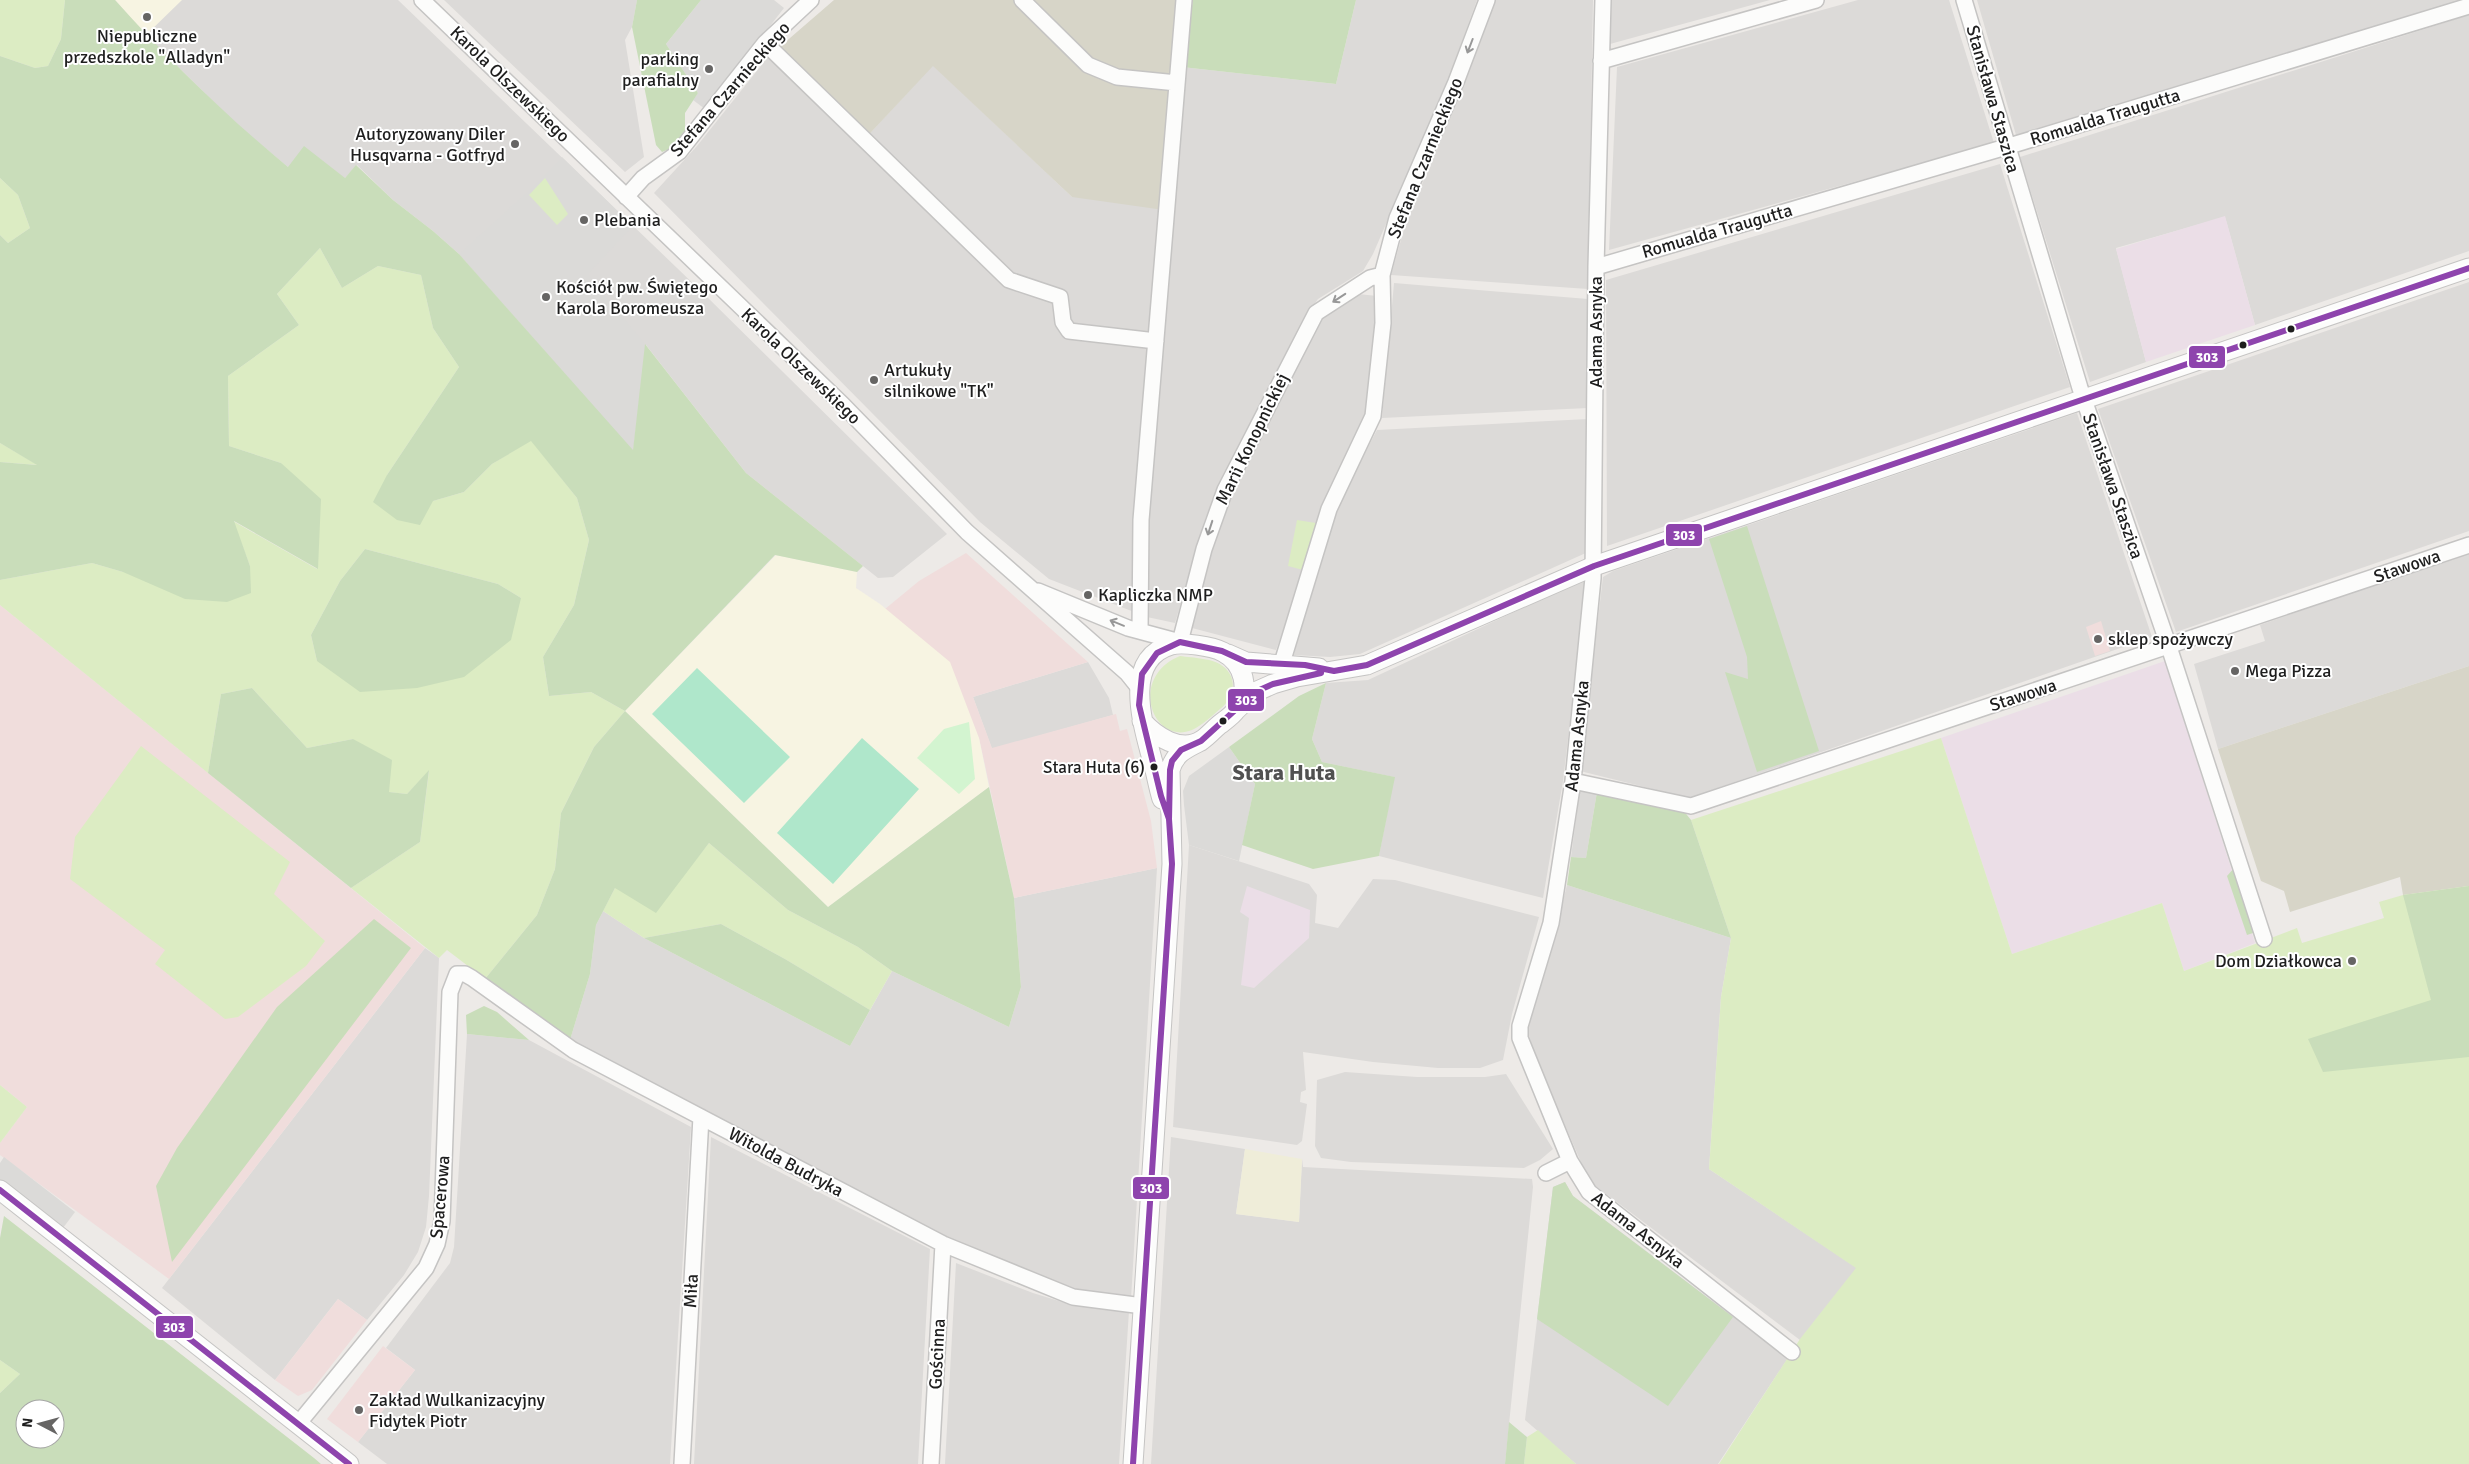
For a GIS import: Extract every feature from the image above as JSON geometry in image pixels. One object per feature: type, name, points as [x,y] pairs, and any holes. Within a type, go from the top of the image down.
[{"type":"street","name":"Karola Olszewskiego","points":[[422,0],[843,405],[967,532],[1127,673],[1139,688]]},
{"type":"street","name":"Stefana Czarnieckiego","points":[[626,197],[643,178],[679,152],[765,43],[811,0]]},
{"type":"street","points":[[1022,0],[1088,64],[1117,77],[1177,83]]},
{"type":"street","points":[[1140,631],[1141,520],[1184,0]]},
{"type":"street","name":"Stefana Czarnieckiego","points":[[1282,663],[1329,509],[1373,416],[1383,323],[1382,275],[1397,218],[1456,82],[1487,0]]},
{"type":"street","name":"Adama Asnyka","points":[[1603,0],[1596,267],[1594,566],[1573,781],[1551,923],[1520,1026],[1520,1038],[1526,1057],[1570,1161],[1589,1192],[1792,1352]]},
{"type":"street","points":[[1601,61],[1816,0]]},
{"type":"street","name":"Stanisława Staszica","points":[[1964,0],[2006,147],[2084,400],[2169,646],[2264,940]]},
{"type":"street","name":"Romualda Traugutta","points":[[1596,267],[2006,147],[2469,6]]},
{"type":"street","points":[[765,43],[1010,280],[1060,297],[1063,322],[1069,331],[1156,341]]},
{"type":"street","points":[[1133,1464],[1171,874],[1169,819],[1171,800],[1169,784],[1172,761],[1181,750],[1201,742],[1255,692],[1273,684],[1367,666],[1594,566],[2469,268]]},
{"type":"street","name":"Marii Konopnickiej","points":[[1180,642],[1204,549],[1225,490],[1316,313],[1370,278],[1382,275]]},
{"type":"street","name":"Stawowa","points":[[1573,781],[1691,806],[2469,545]]},
{"type":"street","name":"Karola Olszewskiego","points":[[1028,586],[1140,631],[1180,642]]},
{"type":"street","points":[[1169,819],[1139,705],[1139,688],[1142,674],[1157,652],[1180,642],[1222,651],[1246,662],[1282,663],[1334,671]]},
{"type":"street","points":[[1222,651],[1238,665],[1244,678],[1242,698],[1236,710]]},
{"type":"street","points":[[1273,684],[1278,678],[1282,663]]},
{"type":"street","points":[[1142,721],[1153,734],[1167,741],[1186,744],[1201,742]]},
{"type":"street","name":"Witolda Budryka","points":[[452,982],[457,974],[465,974],[573,1050],[943,1244],[1073,1297],[1143,1306]]},
{"type":"street","name":"Spacerowa","points":[[298,1424],[426,1268],[437,1244],[442,1222],[450,992],[452,982]]},
{"type":"street","name":"Miła","points":[[682,1464],[701,1117]]},
{"type":"street","points":[[1546,1173],[1570,1161]]},
{"type":"street","points":[[0,1190],[349,1464]]},
{"type":"street","name":"Gościnna","points":[[931,1464],[943,1244]]},
{"type":"shaded area","points":[[115,0],[398,0],[702,292],[947,534],[893,577],[878,578],[746,473],[646,345],[633,451],[459,254],[433,231],[393,200],[357,165],[345,178],[288,167],[235,123],[146,35]]},
{"type":"shaded area","name":"Niepubliczne przedszkole \"Alladyn\"","points":[[115,0],[182,0],[146,35]]},
{"type":"shaded area","points":[[444,0],[637,0],[632,27],[625,40],[644,157],[625,172]]},
{"type":"shaded area","name":"parking parafialny","points":[[701,0],[774,0],[784,8],[705,109],[693,100],[698,93],[666,44]]},
{"type":"shaded area","points":[[834,0],[1193,0],[1182,67],[1171,211],[1072,197],[933,66],[861,143],[768,57]]},
{"type":"shaded area","points":[[1356,0],[1477,0],[1445,88],[1373,254],[1363,271],[1318,299],[1308,313],[1206,517],[1175,623],[1147,617],[1049,579],[980,522],[654,193],[697,146],[768,57],[861,143],[933,65],[1072,197],[1182,67],[1336,84]]},
{"type":"shaded area","points":[[1494,0],[1593,0],[1588,289],[1391,275],[1405,226],[1482,38]]},
{"type":"shaded area","points":[[1611,0],[1770,0],[1610,44]]},
{"type":"shaded area","points":[[1858,0],[1949,0],[1994,143],[1609,250],[1617,67]]},
{"type":"shaded area","points":[[1977,0],[2469,0],[2469,1],[2016,135]]},
{"type":"shaded area","points":[[2469,15],[2469,251],[2255,325],[2225,217],[2116,248],[2146,362],[2090,382],[2020,157]]},
{"type":"shaded area","points":[[562,157],[633,226],[588,274],[645,344],[633,451],[459,254],[525,194]]},
{"type":"shaded area","points":[[2000,164],[2070,387],[1607,546],[1606,280]]},
{"type":"shaded area","points":[[2225,216],[2255,325],[2146,362],[2116,249]]},
{"type":"shaded area","points":[[2469,282],[2469,531],[2176,632],[2098,409]]},
{"type":"shaded area","points":[[1394,283],[1588,299],[1588,408],[1382,418]]},
{"type":"shaded area","points":[[1358,294],[1377,296],[1377,325],[1368,406],[1276,650],[1192,628],[1222,511],[1318,316]]},
{"type":"shaded area","points":[[2077,413],[2152,637],[1689,798],[1580,771],[1603,577],[1613,571]]},
{"type":"shaded area","points":[[1588,419],[1588,552],[1360,654],[1330,657],[1294,655],[1311,583],[1335,509],[1377,430]]},
{"type":"shaded area","points":[[2469,552],[2469,666],[2218,749],[2194,664],[2265,641],[2260,625]]},
{"type":"shaded area","points":[[966,553],[1088,662],[973,697],[992,748],[1116,714],[1120,731],[1127,729],[1151,821],[1157,868],[1014,898],[979,738],[885,609],[919,581]]},
{"type":"shaded area","points":[[776,555],[857,572],[856,588],[880,604],[950,662],[979,738],[989,787],[828,907],[625,711]]},
{"type":"shaded area","points":[[1587,578],[1563,781],[1543,898],[1379,856],[1394,777],[1322,762],[1312,739],[1326,683],[1368,680]]},
{"type":"shaded area","points":[[0,605],[425,948],[169,1279],[0,1155],[0,1143],[27,1107],[0,1085]]},
{"type":"shaded area","points":[[2101,621],[2110,651],[2095,656],[2086,627]]},
{"type":"shaded area","points":[[2165,661],[2255,943],[2184,971],[2162,903],[2012,954],[1941,738]]},
{"type":"shaded area","points":[[1088,662],[1109,698],[1113,715],[992,749],[973,697]]},
{"type":"shaded area","points":[[2469,666],[2469,886],[2403,895],[2400,877],[2290,912],[2284,891],[2261,881],[2218,749]]},
{"type":"shaded area","points":[[1229,747],[1255,784],[1239,861],[1189,845],[1184,805],[1183,791],[1189,776]]},
{"type":"shaded area","points":[[1580,789],[1597,792],[1586,858],[1571,857]]},
{"type":"shaded area","points":[[1189,845],[1309,884],[1317,895],[1315,923],[1338,928],[1373,879],[1395,880],[1539,917],[1512,1014],[1503,1060],[1480,1068],[1438,1068],[1373,1062],[1303,1052],[1306,1090],[1301,1092],[1300,1102],[1307,1104],[1302,1141],[1297,1145],[1173,1127]]},
{"type":"shaded area","points":[[1157,868],[1131,1299],[1067,1289],[960,1244],[570,1040],[590,974],[596,925],[603,911],[644,938],[850,1046],[892,971],[1009,1027],[1021,987],[1014,898]]},
{"type":"shaded area","points":[[1567,885],[1731,938],[1721,997],[1709,1169],[1857,1268],[1800,1340],[1589,1181],[1535,1055],[1527,1029],[1545,972]]},
{"type":"shaded area","points":[[1247,886],[1310,910],[1309,938],[1254,988],[1241,985],[1249,918],[1240,912]]},
{"type":"shaded area","points":[[425,948],[439,958],[429,1196],[426,1227],[418,1252],[404,1275],[367,1320],[338,1299],[275,1380],[162,1288]]},
{"type":"shaded area","points":[[467,1034],[529,1040],[691,1127],[670,1464],[387,1464],[358,1442],[415,1370],[386,1348],[450,1263],[454,1247]]},
{"type":"shaded area","points":[[1345,1072],[1417,1077],[1485,1077],[1506,1074],[1553,1149],[1540,1160],[1524,1168],[1351,1162],[1321,1158],[1315,1146],[1317,1080]]},
{"type":"shaded area","points":[[711,1137],[930,1249],[918,1464],[694,1464]]},
{"type":"shaded area","points":[[1171,1137],[1245,1149],[1236,1214],[1299,1222],[1302,1159],[1303,1167],[1532,1179],[1533,1187],[1505,1464],[1151,1464]]},
{"type":"shaded area","points":[[1245,1149],[1302,1159],[1299,1222],[1236,1214]]},
{"type":"shaded area","points":[[4,1157],[75,1212],[63,1228],[0,1180],[0,1163]]},
{"type":"shaded area","points":[[1565,1182],[1573,1196],[1788,1358],[1718,1464],[1576,1464],[1525,1420],[1553,1187]]},
{"type":"shaded area","points":[[956,1263],[1033,1293],[1072,1305],[1129,1311],[1119,1464],[945,1464]]},
{"type":"shaded area","points":[[338,1299],[367,1320],[312,1390],[298,1396],[275,1380]]},
{"type":"shaded area","points":[[383,1346],[415,1370],[358,1442],[327,1419]]},
{"type":"green space","points":[[0,0],[65,0],[61,39],[48,66],[35,68],[0,56]]},
{"type":"green space","points":[[65,0],[115,0],[198,87],[288,167],[304,146],[345,178],[356,165],[393,200],[459,254],[633,450],[645,344],[746,473],[863,566],[857,572],[775,555],[625,711],[591,692],[549,696],[543,657],[574,605],[589,540],[577,498],[531,441],[492,464],[464,492],[433,501],[420,525],[397,520],[373,502],[387,475],[459,367],[433,328],[421,275],[378,266],[342,288],[320,248],[277,294],[299,325],[228,376],[229,446],[281,463],[321,499],[318,569],[234,521],[250,566],[251,593],[227,602],[185,599],[123,572],[92,563],[0,580],[0,462],[37,465],[0,443],[0,235],[8,243],[30,228],[18,195],[0,178],[0,56],[35,68],[48,66],[61,39]]},
{"type":"green space","points":[[637,0],[701,0],[666,44],[698,93],[685,113],[685,132],[672,148],[662,152],[656,145],[632,27]]},
{"type":"green space","points":[[1193,0],[1356,0],[1336,84],[1182,67]]},
{"type":"green space","points":[[0,178],[18,195],[30,228],[8,243],[0,235]]},
{"type":"green space","points":[[545,178],[568,214],[557,225],[529,195]]},
{"type":"green space","points":[[320,248],[342,288],[378,266],[421,275],[433,328],[459,367],[387,475],[433,501],[464,492],[492,464],[531,440],[577,498],[589,540],[574,605],[543,657],[549,696],[591,692],[625,711],[594,747],[561,813],[555,869],[537,915],[485,979],[447,950],[439,958],[351,888],[420,842],[429,771],[407,794],[388,792],[353,739],[307,748],[252,688],[221,694],[208,773],[0,605],[0,580],[92,563],[123,572],[250,566],[233,521],[317,569],[281,463],[229,446],[228,376],[299,325],[277,294]],"holes":[[[365,549],[498,584],[521,598],[317,661],[311,635],[340,581]]]},
{"type":"green space","points":[[0,443],[38,465],[0,462]]},
{"type":"green space","points":[[1297,520],[1316,523],[1303,570],[1288,566]]},
{"type":"green space","points":[[1747,526],[1819,751],[1757,772],[1725,672],[1748,679],[1747,657],[1709,539]]},
{"type":"green space","points":[[365,549],[498,584],[521,598],[511,640],[464,677],[417,688],[360,692],[317,661],[311,635],[340,581]]},
{"type":"green space","points":[[1180,656],[1203,659],[1220,664],[1229,672],[1233,683],[1231,695],[1225,705],[1192,730],[1178,732],[1166,728],[1157,719],[1152,707],[1150,693],[1154,679],[1164,666]]},
{"type":"green space","points":[[697,668],[790,757],[744,803],[652,714]]},
{"type":"green space","points":[[1326,683],[1312,739],[1322,762],[1395,777],[1379,856],[1313,869],[1242,845],[1255,784],[1229,747],[1299,696]]},
{"type":"green space","points":[[252,688],[307,748],[353,739],[392,760],[389,792],[407,794],[429,770],[420,842],[351,888],[208,773],[221,694]]},
{"type":"green space","points":[[625,711],[828,907],[989,787],[1014,898],[1021,987],[1009,1027],[892,971],[858,947],[788,910],[709,843],[656,913],[615,888],[596,925],[590,974],[570,1040],[485,979],[537,915],[555,869],[561,813],[594,747]]},
{"type":"green space","points":[[969,722],[975,779],[959,794],[917,758],[944,729]]},
{"type":"green space","points":[[862,738],[919,789],[833,884],[777,833]]},
{"type":"green space","points":[[1941,738],[2012,954],[2162,903],[2184,971],[2297,928],[2302,943],[2384,918],[2379,902],[2403,895],[2469,886],[2469,1464],[1719,1464],[1800,1339],[1856,1268],[1709,1169],[1721,997],[1731,938],[1691,820]]},
{"type":"green space","points":[[141,746],[290,862],[274,894],[325,941],[306,966],[238,1017],[225,1019],[155,964],[165,950],[70,879],[75,837]]},
{"type":"green space","points":[[1597,792],[1683,810],[1691,820],[1731,938],[1567,885],[1571,857],[1586,858]]},
{"type":"green space","points":[[709,843],[788,910],[858,947],[892,971],[870,1010],[785,959],[721,924],[644,938],[603,911],[615,888],[693,863]]},
{"type":"green space","points":[[2235,867],[2256,932],[2247,935],[2227,876]]},
{"type":"green space","points":[[2469,886],[2469,1057],[2323,1072],[2308,1039],[2431,1000],[2403,895]]},
{"type":"green space","points":[[374,919],[411,948],[172,1262],[156,1186],[177,1148],[277,1007]]},
{"type":"green space","points":[[721,924],[785,959],[870,1010],[850,1046],[644,938]]},
{"type":"green space","points":[[484,1006],[497,1012],[529,1040],[467,1034],[466,1015]]},
{"type":"green space","points":[[0,1085],[27,1107],[0,1143]]},
{"type":"green space","points":[[1565,1182],[1573,1196],[1733,1317],[1668,1406],[1537,1319],[1553,1187]]},
{"type":"green space","points":[[4,1216],[321,1464],[0,1464],[0,1393],[20,1374],[0,1360],[0,1238]]},
{"type":"green space","points":[[0,1360],[20,1374],[0,1393]]},
{"type":"green space","points":[[1509,1422],[1527,1437],[1524,1464],[1505,1464]]},
{"type":"green space","points":[[1538,1430],[1576,1464],[1524,1464],[1527,1437]]},
{"type":"transit line","name":"303","points":[[1133,1464],[1172,864],[1169,819],[1161,796],[1139,705],[1142,674],[1157,653],[1180,642],[1222,651],[1246,662],[1305,665],[1334,671],[1367,665],[1594,566],[2469,268]]},
{"type":"transit line","name":"303","points":[[1169,820],[1170,770],[1172,761],[1181,750],[1201,741],[1255,692],[1273,684],[1321,673]]},
{"type":"transit line","name":"303","points":[[0,1190],[349,1464]]},
{"type":"place","name":"Niepubliczne przedszkole \"Alladyn\"","points":[[147,17]]},
{"type":"place","name":"parking parafialny","points":[[709,69]]},
{"type":"place","name":"Autoryzowany Diler Husqvarna - Gotfryd","points":[[515,144]]},
{"type":"place","name":"Plebania","points":[[584,220]]},
{"type":"place","name":"Kościół pw. Świętego Karola Boromeusza","points":[[546,297]]},
{"type":"place","name":"Artukuły silnikowe \"TK\"","points":[[874,380]]},
{"type":"place","name":"Kapliczka NMP","points":[[1088,595]]},
{"type":"place","name":"sklep spożywczy","points":[[2098,639]]},
{"type":"place","name":"Mega Pizza","points":[[2235,671]]},
{"type":"place","name":"Stara Huta (6)","points":[[1154,767]]},
{"type":"place","name":"Dom Działkowca","points":[[2352,961]]},
{"type":"place","name":"Zakład Wulkanizacyjny Fidytek Piotr","points":[[359,1410]]},
{"type":"district","name":"Stara Huta","points":[[1284,772]]}]
